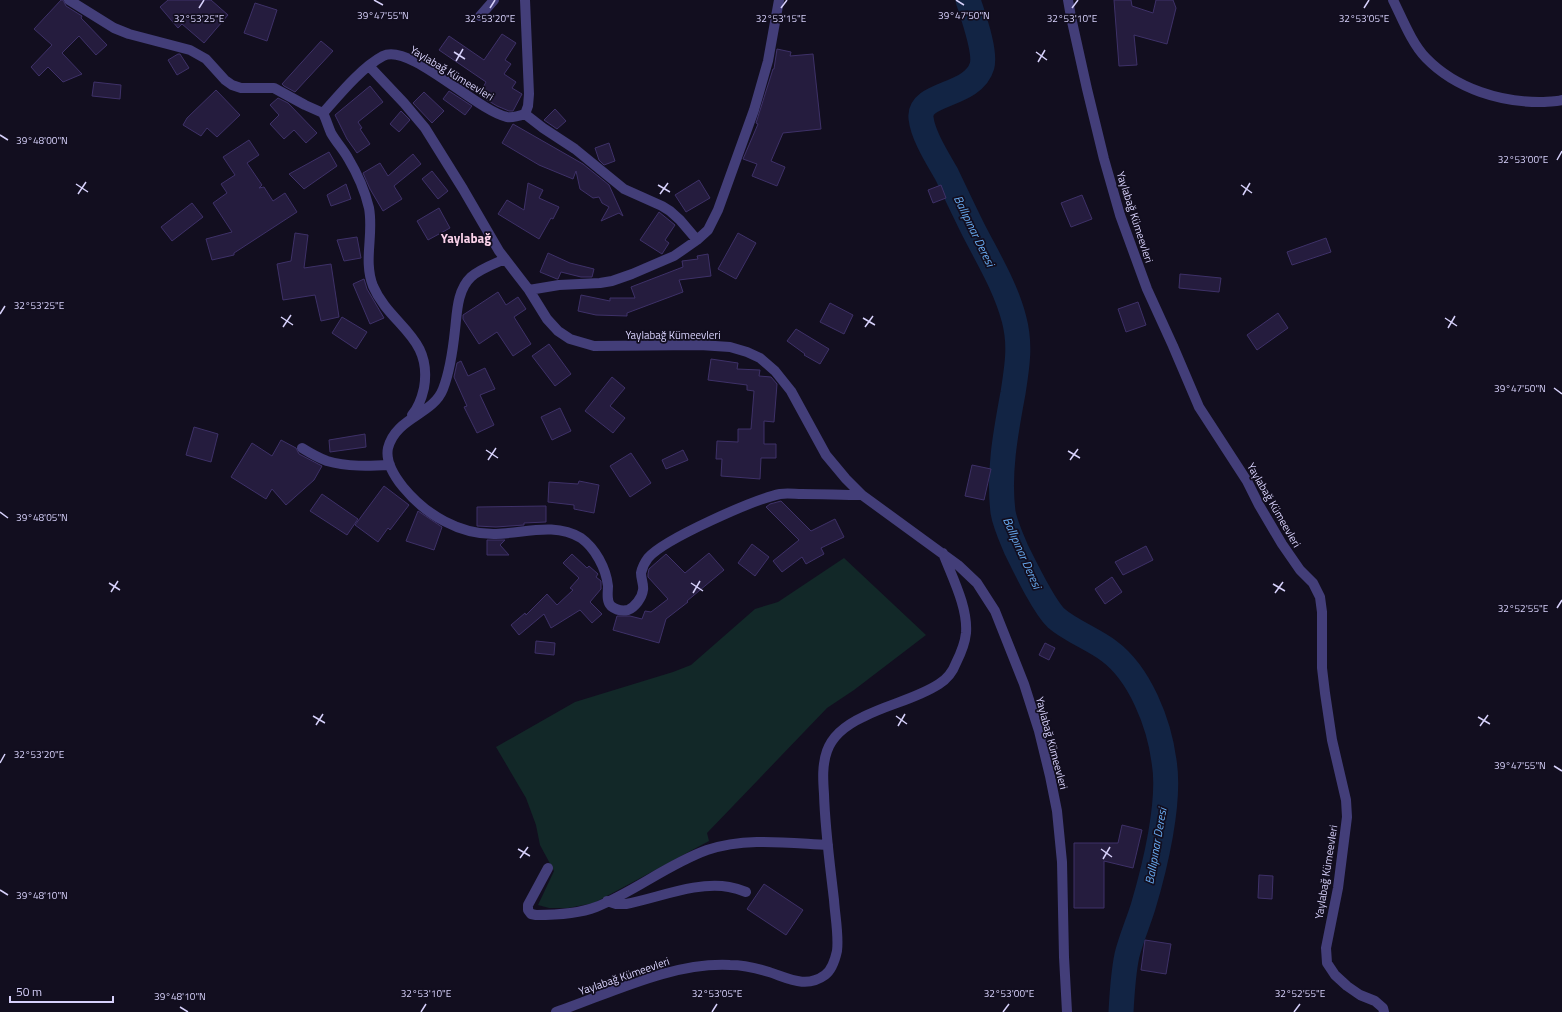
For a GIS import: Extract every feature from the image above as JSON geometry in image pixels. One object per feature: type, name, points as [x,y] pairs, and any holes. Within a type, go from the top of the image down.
[{"type":"street","points":[[69,0],[114,28],[129,34],[190,50],[198,54],[232,85],[241,88],[274,88],[323,113],[332,133],[364,189],[369,209],[368,271],[373,286],[381,302],[420,347],[424,363],[425,378],[422,397],[415,411],[392,438],[388,450],[390,465],[395,477],[410,495],[435,516],[459,529],[476,533],[497,534],[533,529],[556,529],[576,535],[587,543],[595,552],[608,584],[609,602],[611,606],[619,610],[626,610],[633,608],[638,602],[643,590],[641,573],[649,556],[675,538],[742,507],[780,494],[862,495]]},
{"type":"street","points":[[480,16],[494,0]]},
{"type":"street","points":[[525,0],[528,106],[524,114],[580,152],[624,189],[670,211],[697,240]]},
{"type":"street","points":[[529,290],[559,284],[600,284],[612,281],[674,256],[697,240],[708,230],[718,210],[743,143],[766,67],[779,0]]},
{"type":"street","name":"Yaylabağ Kümeevleri","points":[[1068,0],[1070,18],[1086,89],[1104,159],[1120,215],[1147,289],[1199,407],[1210,427],[1233,458],[1247,481],[1258,505],[1282,544],[1300,570],[1313,583],[1320,598],[1322,612],[1322,668],[1325,693],[1332,740],[1346,800],[1347,817],[1338,888],[1326,948],[1327,963],[1335,975],[1347,986],[1360,995],[1375,1001],[1383,1008],[1384,1012]]},
{"type":"street","points":[[1393,0],[1413,40],[1425,58],[1443,73],[1466,87],[1498,97],[1526,102],[1562,100]]},
{"type":"street","name":"Yaylabağ Kümeevleri","points":[[323,113],[369,66],[383,56],[392,53],[418,63],[491,110],[508,117],[524,114]]},
{"type":"street","name":"Yaylabağ Kümeevleri","points":[[369,66],[425,128],[463,189],[488,234],[529,290],[547,318],[558,331],[581,344],[594,346],[608,347],[700,344],[730,347],[760,358],[775,371],[791,391],[826,455],[846,479],[862,495],[943,553],[977,583],[995,611],[1024,684],[1039,731],[1057,811],[1062,862],[1067,1012]]},
{"type":"street","points":[[402,425],[432,404],[441,393],[446,380],[455,332],[458,305],[462,290],[471,278],[505,259]]},
{"type":"street","points":[[302,448],[326,461],[341,464],[390,465]]},
{"type":"street","name":"Yaylabağ Kümeevleri","points":[[556,1012],[647,979],[684,968],[713,964],[737,965],[757,969],[788,980],[802,983],[815,981],[827,974],[834,964],[837,950],[824,806],[823,765],[827,750],[837,734],[848,724],[923,693],[942,683],[952,671],[961,653],[966,632],[964,613],[959,593],[943,553]]},
{"type":"street","points":[[548,868],[528,905],[528,910],[531,914],[549,915],[568,913],[595,907],[669,868],[706,851],[719,847],[753,842],[828,845]]},
{"type":"street","points":[[607,902],[626,904],[696,888],[714,886],[729,887],[746,892]]},
{"type":"green space","points":[[844,558],[926,635],[854,690],[827,708],[707,833],[709,841],[594,903],[568,908],[549,908],[538,905],[554,871],[540,845],[536,825],[526,798],[496,747],[575,702],[691,665],[755,609],[778,602]]},
{"type":"building","points":[[61,0],[63,0],[66,6],[82,16],[81,18],[107,45],[96,55],[79,36],[62,53],[82,74],[63,82],[48,67],[39,76],[31,67],[52,45],[34,29]]},
{"type":"building","points":[[168,0],[211,0],[228,15],[204,43],[182,24],[178,28],[160,7]]},
{"type":"building","points":[[1114,0],[1131,0],[1132,6],[1153,13],[1156,0],[1173,0],[1176,8],[1167,44],[1134,35],[1137,65],[1119,66]]},
{"type":"building","points":[[255,3],[277,10],[267,41],[244,33]]},
{"type":"building","points":[[502,34],[516,43],[505,60],[511,64],[504,74],[516,82],[512,88],[522,94],[513,111],[497,106],[479,95],[486,82],[439,50],[449,36],[484,60]]},
{"type":"building","points":[[321,41],[333,51],[295,92],[284,86],[282,84]]},
{"type":"building","points":[[777,49],[791,52],[790,56],[813,54],[821,129],[783,133],[771,161],[785,167],[777,186],[752,176],[757,164],[743,159],[758,124],[756,123],[774,69]]},
{"type":"building","points":[[180,54],[189,68],[177,75],[168,60]]},
{"type":"building","points":[[94,82],[121,85],[120,99],[92,96]]},
{"type":"building","points":[[370,86],[383,102],[358,122],[362,128],[360,129],[370,144],[357,153],[347,139],[335,115]]},
{"type":"building","points":[[216,90],[240,115],[217,137],[207,128],[201,136],[183,125],[187,118]]},
{"type":"building","points":[[449,91],[472,106],[465,115],[443,99]]},
{"type":"building","points":[[424,92],[444,111],[432,123],[413,103]]},
{"type":"building","points":[[278,98],[288,103],[317,133],[306,143],[294,130],[284,139],[270,124],[279,115],[270,105]]},
{"type":"building","points":[[555,109],[566,121],[557,129],[544,120]]},
{"type":"building","points":[[401,111],[410,120],[399,132],[390,124]]},
{"type":"building","points":[[513,124],[583,164],[609,185],[623,216],[619,213],[601,221],[609,207],[602,203],[599,197],[593,198],[580,189],[576,171],[573,179],[539,165],[502,143]]},
{"type":"building","points":[[249,140],[259,155],[247,163],[262,185],[259,188],[264,187],[273,201],[285,193],[297,212],[234,253],[234,255],[212,260],[206,239],[232,232],[213,203],[227,193],[221,184],[235,175],[223,157]]},
{"type":"building","points":[[609,143],[615,161],[604,165],[599,160],[595,148]]},
{"type":"building","points":[[329,152],[337,166],[304,189],[289,174]]},
{"type":"building","points":[[413,154],[421,164],[394,186],[402,199],[383,211],[370,189],[363,173],[380,163],[388,176]]},
{"type":"building","points":[[432,171],[448,191],[438,199],[422,179]]},
{"type":"building","points":[[699,180],[710,198],[686,212],[675,195]]},
{"type":"building","points":[[528,183],[543,190],[539,198],[559,207],[553,219],[551,218],[539,239],[498,214],[507,200],[524,210]]},
{"type":"building","points":[[346,184],[351,199],[331,206],[327,195]]},
{"type":"building","points":[[941,185],[946,198],[933,203],[928,190]]},
{"type":"building","points":[[1082,195],[1092,219],[1071,227],[1061,203]]},
{"type":"building","points":[[192,203],[203,217],[172,241],[161,227]]},
{"type":"building","points":[[439,208],[450,228],[428,240],[417,221]]},
{"type":"building","points":[[659,212],[675,225],[665,240],[669,243],[662,254],[640,240]]},
{"type":"building","points":[[295,233],[308,235],[304,268],[331,264],[339,317],[321,321],[315,295],[283,300],[277,264],[291,261]]},
{"type":"building","points":[[738,233],[756,243],[736,279],[718,269]]},
{"type":"building","points":[[357,237],[361,258],[344,261],[337,240]]},
{"type":"building","points":[[1326,238],[1331,252],[1292,265],[1287,252]]},
{"type":"building","points":[[548,253],[570,263],[594,269],[592,277],[581,277],[561,272],[557,279],[540,272]]},
{"type":"building","points":[[708,254],[711,276],[679,280],[683,292],[627,313],[627,316],[596,315],[578,311],[581,295],[610,301],[610,298],[635,298],[631,287],[683,267],[682,261],[698,259],[697,256]]},
{"type":"building","points":[[1180,274],[1221,278],[1219,292],[1179,288]]},
{"type":"building","points":[[364,279],[367,289],[384,318],[370,324],[353,284]]},
{"type":"building","points":[[498,292],[506,305],[518,297],[526,309],[514,317],[531,344],[513,356],[497,332],[479,344],[463,319],[463,315]]},
{"type":"building","points":[[1138,302],[1146,325],[1126,332],[1118,309]]},
{"type":"building","points":[[830,303],[853,315],[844,334],[820,322]]},
{"type":"building","points":[[1278,313],[1288,328],[1257,350],[1247,335]]},
{"type":"building","points":[[342,317],[367,332],[356,349],[332,333]]},
{"type":"building","points":[[796,329],[829,349],[820,364],[804,355],[805,354],[787,341]]},
{"type":"building","points":[[549,344],[571,374],[555,386],[532,356]]},
{"type":"building","points":[[711,359],[738,363],[737,369],[760,370],[759,376],[771,377],[777,384],[774,422],[764,421],[764,444],[776,444],[776,458],[761,458],[760,479],[721,476],[722,459],[716,459],[717,441],[738,442],[738,429],[751,429],[754,391],[747,390],[747,385],[708,380]]},
{"type":"building","points":[[461,361],[468,376],[485,368],[495,389],[480,395],[494,425],[477,433],[464,407],[467,406],[454,377],[457,363]]},
{"type":"building","points":[[612,377],[625,388],[610,406],[625,418],[613,433],[585,411]]},
{"type":"building","points":[[560,408],[571,431],[552,440],[541,417]]},
{"type":"building","points":[[194,427],[218,434],[211,462],[186,455]]},
{"type":"building","points":[[365,434],[366,447],[330,452],[329,440]]},
{"type":"building","points":[[281,440],[296,448],[299,454],[322,466],[314,480],[286,505],[272,489],[266,499],[231,477],[252,443],[272,456]]},
{"type":"building","points":[[683,450],[688,460],[666,469],[662,460]]},
{"type":"building","points":[[631,453],[651,483],[630,497],[610,466]]},
{"type":"building","points":[[972,465],[991,469],[984,500],[965,496]]},
{"type":"building","points":[[579,481],[599,485],[594,513],[574,509],[574,505],[548,502],[549,482],[578,484]]},
{"type":"building","points":[[384,486],[409,505],[390,530],[388,528],[378,542],[355,525]]},
{"type":"building","points":[[322,494],[358,519],[347,535],[310,511]]},
{"type":"building","points":[[781,501],[811,531],[835,519],[844,537],[821,548],[824,554],[806,564],[802,557],[782,572],[773,561],[799,540],[766,507],[770,504]]},
{"type":"building","points":[[546,506],[546,522],[496,527],[477,526],[477,507]]},
{"type":"building","points":[[418,511],[442,527],[434,550],[406,541]]},
{"type":"building","points":[[487,540],[505,540],[500,545],[509,555],[487,555]]},
{"type":"building","points":[[752,544],[769,557],[755,576],[738,563]]},
{"type":"building","points":[[1146,546],[1153,560],[1123,575],[1115,562]]},
{"type":"building","points":[[709,553],[724,570],[687,601],[688,602],[666,619],[659,643],[613,630],[617,616],[630,616],[642,619],[645,611],[651,612],[668,599],[648,577],[649,569],[666,554],[685,573]]},
{"type":"building","points":[[572,554],[587,568],[589,566],[598,574],[596,577],[601,581],[601,589],[590,602],[602,614],[592,623],[580,610],[551,628],[544,614],[519,635],[511,625],[525,613],[526,615],[547,594],[557,605],[573,590],[570,588],[579,578],[563,563]]},
{"type":"building","points":[[1112,577],[1122,592],[1105,604],[1095,589]]},
{"type":"building","points":[[536,641],[555,643],[554,655],[535,653]]},
{"type":"building","points":[[1045,643],[1055,648],[1049,660],[1039,655]]},
{"type":"building","points":[[1122,825],[1142,830],[1133,868],[1104,861],[1104,908],[1074,908],[1074,843],[1118,843]]},
{"type":"building","points":[[1259,875],[1273,876],[1272,899],[1258,898]]},
{"type":"building","points":[[764,884],[803,910],[786,935],[747,909]]},
{"type":"building","points":[[1145,940],[1171,944],[1166,974],[1141,970]]},
{"type":"waterway","name":"Ballıpınar Deresi","points":[[968,0],[981,43],[983,60],[982,66],[977,76],[968,84],[928,103],[922,110],[921,118],[922,125],[935,155],[947,175],[1002,285],[1014,319],[1018,347],[1017,365],[1005,437],[1002,467],[1001,482],[1004,517],[1016,549],[1034,585],[1051,612],[1062,623],[1109,651],[1120,661],[1139,686],[1153,716],[1158,731],[1164,761],[1166,777],[1164,814],[1161,834],[1148,891],[1127,955],[1121,1012]]},
{"type":"district","name":"Yaylabağ","points":[[466,238]]}]
